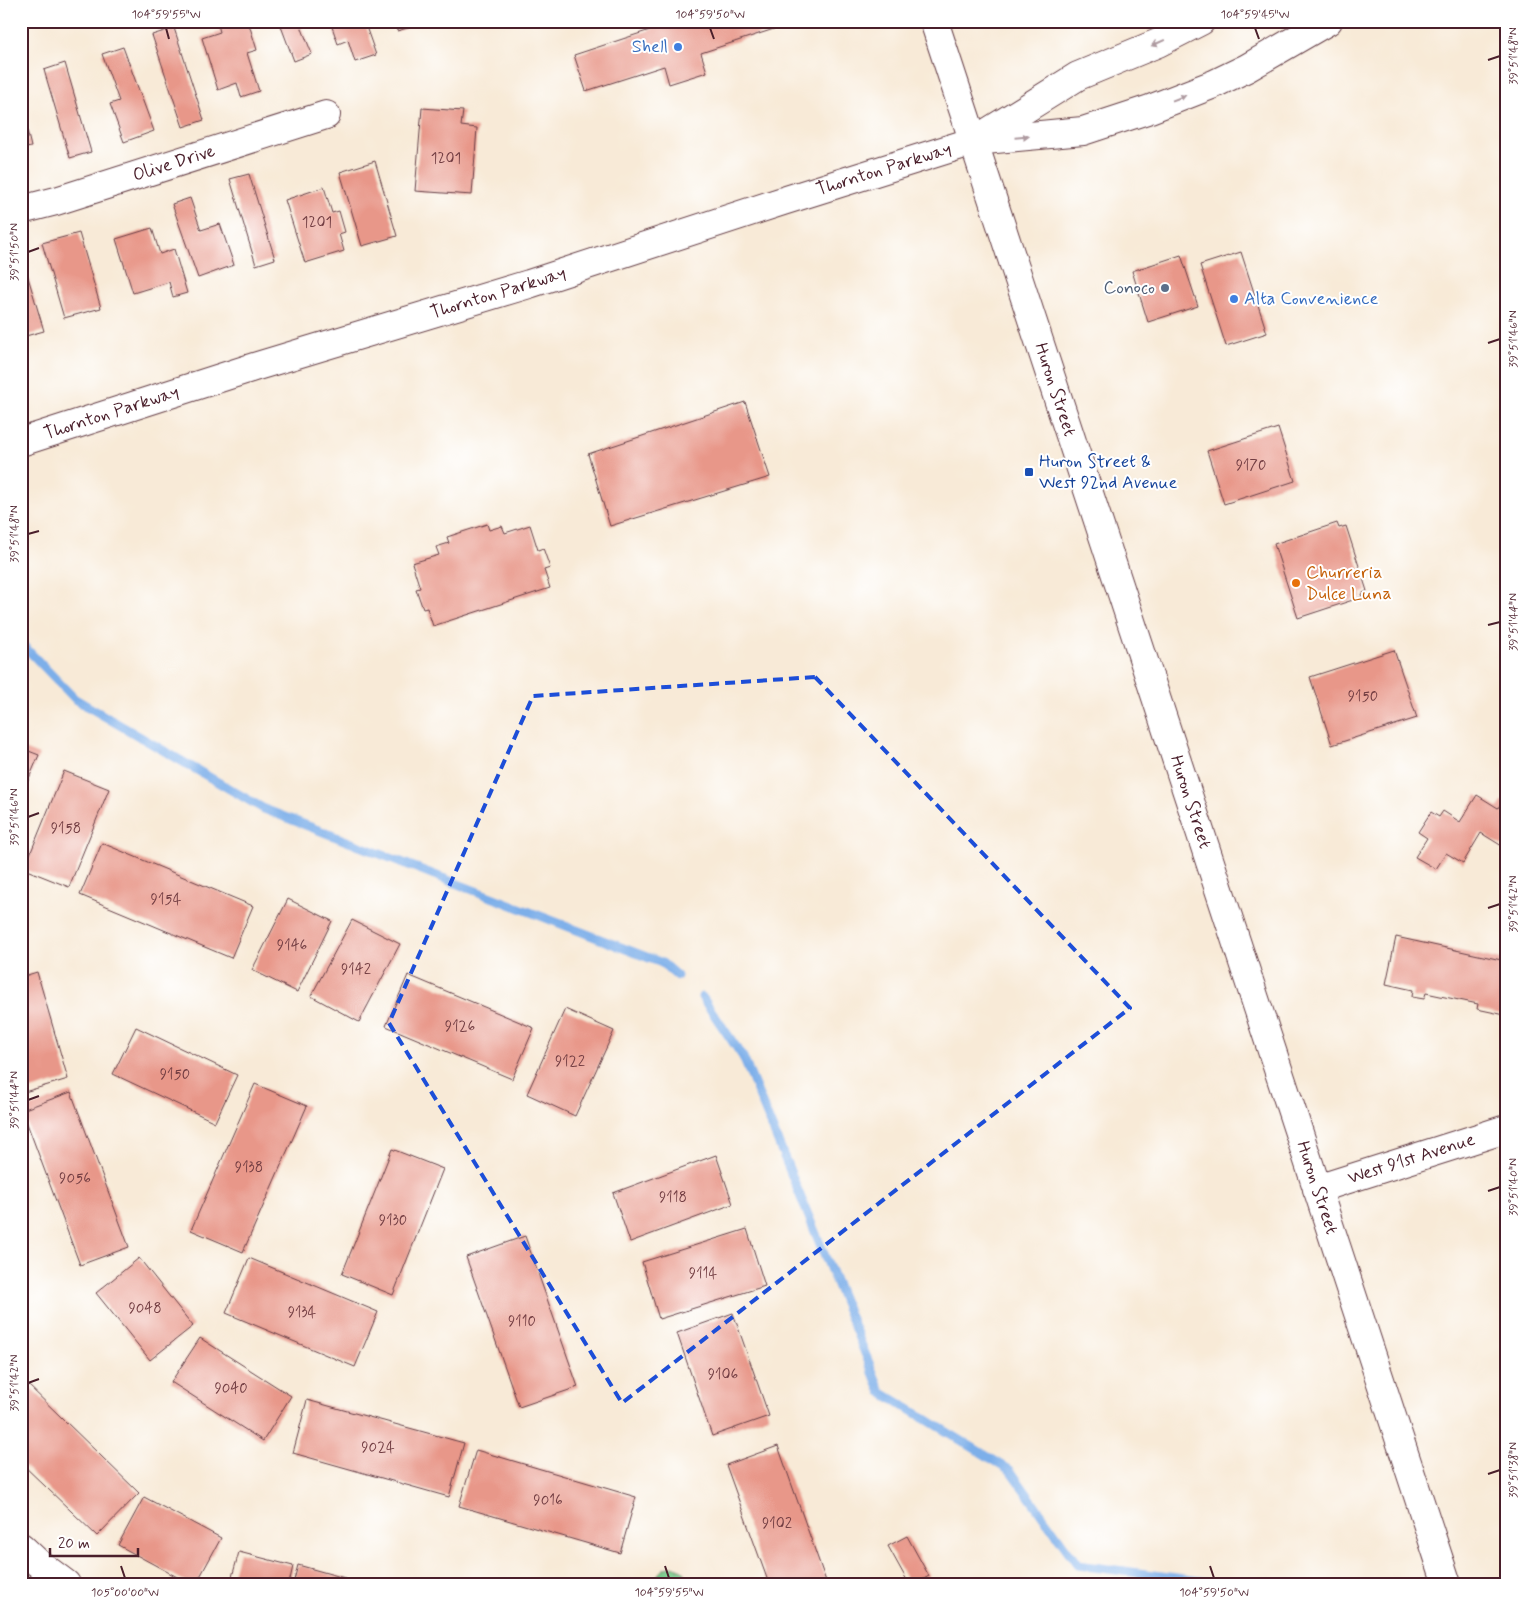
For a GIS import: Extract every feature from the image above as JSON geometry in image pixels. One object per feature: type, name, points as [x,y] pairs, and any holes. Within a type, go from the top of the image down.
[{"type":"main road","name":"Huron Street","points":[[934,21],[1447,1584]]},
{"type":"main road","name":"Thornton Parkway","points":[[974,141],[1078,76],[1158,43],[1201,21]]},
{"type":"main road","name":"Thornton Parkway","points":[[21,442],[254,367],[529,284],[974,141],[1083,131],[1150,109],[1231,76],[1328,21]]},
{"type":"main road","name":"Olive Drive","points":[[21,210],[56,201],[326,115]]},
{"type":"main road","name":"West 91st Avenue","points":[[1317,1189],[1506,1129]]},
{"type":"main road","points":[[21,1547],[38,1563],[66,1584]]},
{"type":"highlighted area","points":[[815,677],[1130,1008],[622,1403],[389,1023],[533,696]]},
{"type":"green space","points":[[672,1566],[684,1572],[688,1584],[656,1584],[660,1572]]},
{"type":"building","points":[[217,21],[248,21],[257,50],[247,53],[259,91],[241,97],[237,83],[218,90],[202,38],[220,32]]},
{"type":"building","points":[[279,21],[299,21],[312,54],[294,61]]},
{"type":"building","points":[[330,21],[364,21],[376,55],[355,62],[348,40],[338,44]]},
{"type":"building","points":[[394,21],[429,21],[429,22],[397,31]]},
{"type":"building","name":"Shell","points":[[650,21],[788,21],[789,24],[701,53],[707,72],[669,84],[664,66],[586,91],[574,55],[653,29]]},
{"type":"building","points":[[174,28],[204,120],[183,127],[152,35]]},
{"type":"building","points":[[123,47],[154,131],[124,142],[110,104],[119,101],[102,54]]},
{"type":"building","points":[[65,63],[91,152],[70,158],[44,70]]},
{"type":"building","points":[[21,104],[31,147],[21,149]]},
{"type":"building","points":[[422,108],[463,111],[461,126],[477,128],[472,195],[415,191]]},
{"type":"building","points":[[375,161],[397,236],[362,246],[340,172]]},
{"type":"building","points":[[249,174],[275,259],[256,265],[230,179]]},
{"type":"building","points":[[324,187],[332,213],[339,211],[345,232],[339,234],[344,251],[305,263],[285,200]]},
{"type":"building","points":[[190,198],[201,230],[220,224],[234,265],[198,278],[172,204]]},
{"type":"building","points":[[152,228],[160,254],[174,249],[187,293],[173,297],[169,282],[133,293],[116,239]]},
{"type":"building","points":[[79,233],[101,308],[64,318],[42,243]]},
{"type":"building","name":"Alta Convenience","points":[[1241,252],[1267,333],[1226,346],[1200,265]]},
{"type":"building","name":"Conoco","points":[[1181,255],[1198,306],[1148,322],[1132,271]]},
{"type":"building","points":[[22,257],[44,331],[22,337],[21,335]]},
{"type":"building","points":[[745,402],[770,477],[610,526],[588,454]]},
{"type":"building","points":[[1278,428],[1295,481],[1224,504],[1207,451]]},
{"type":"building","points":[[1337,523],[1339,528],[1346,526],[1367,591],[1361,594],[1362,597],[1298,618],[1274,544]]},
{"type":"building","points":[[487,524],[489,530],[502,526],[505,533],[530,525],[538,550],[543,548],[550,568],[544,570],[550,588],[433,626],[427,608],[423,609],[416,589],[420,588],[412,563],[439,555],[436,547],[449,543],[447,537]]},
{"type":"building","points":[[1394,650],[1417,718],[1332,745],[1310,677]]},
{"type":"building","points":[[21,748],[39,755],[21,797]]},
{"type":"building","points":[[64,771],[109,789],[69,887],[24,869]]},
{"type":"building","points":[[1477,795],[1498,808],[1506,796],[1506,839],[1502,846],[1481,833],[1463,863],[1446,853],[1436,869],[1415,857],[1427,838],[1418,832],[1431,812],[1439,817],[1443,811],[1460,822]]},
{"type":"building","points":[[102,843],[253,906],[231,958],[80,895]]},
{"type":"building","points":[[288,899],[332,921],[297,992],[252,970]]},
{"type":"building","points":[[352,920],[400,944],[359,1022],[311,996]]},
{"type":"building","points":[[1396,937],[1506,961],[1505,1015],[1477,1009],[1478,1004],[1426,993],[1424,999],[1412,997],[1413,990],[1386,984]]},
{"type":"building","points":[[37,972],[68,1079],[21,1093],[21,977]]},
{"type":"building","points":[[408,975],[534,1028],[512,1079],[386,1026]]},
{"type":"building","points":[[565,1009],[614,1031],[575,1116],[527,1094]]},
{"type":"building","points":[[136,1027],[237,1075],[215,1122],[113,1074]]},
{"type":"building","points":[[255,1084],[307,1106],[243,1252],[191,1230]]},
{"type":"building","points":[[71,1092],[129,1247],[80,1265],[22,1110]]},
{"type":"building","points":[[392,1149],[443,1169],[393,1295],[342,1274]]},
{"type":"building","points":[[716,1155],[733,1204],[630,1242],[613,1193]]},
{"type":"building","points":[[747,1229],[765,1286],[659,1319],[642,1262]]},
{"type":"building","points":[[525,1236],[578,1387],[519,1407],[466,1257]]},
{"type":"building","points":[[139,1258],[193,1326],[150,1360],[96,1293]]},
{"type":"building","points":[[249,1258],[378,1312],[355,1367],[226,1313]]},
{"type":"building","points":[[733,1313],[769,1416],[712,1436],[677,1333]]},
{"type":"building","points":[[200,1338],[291,1396],[263,1441],[171,1382]]},
{"type":"building","points":[[24,1381],[139,1493],[97,1536],[21,1463],[21,1383]]},
{"type":"building","points":[[307,1400],[464,1443],[449,1497],[293,1453]]},
{"type":"building","points":[[778,1446],[827,1584],[769,1584],[726,1465]]},
{"type":"building","points":[[476,1450],[636,1497],[620,1553],[459,1506]]},
{"type":"building","points":[[144,1497],[221,1538],[196,1584],[190,1584],[118,1545]]},
{"type":"building","points":[[907,1536],[929,1576],[915,1584],[909,1584],[888,1546]]},
{"type":"building","points":[[239,1552],[293,1566],[289,1584],[230,1584]]},
{"type":"building","points":[[298,1565],[345,1578],[343,1584],[293,1584]]},
{"type":"waterway","points":[[21,643],[75,699],[264,809],[662,963],[677,976]]},
{"type":"waterway","points":[[702,997],[743,1057],[881,1392],[1010,1470],[1078,1565],[1222,1584]]},
{"type":"place","name":"Shell","points":[[678,47]]},
{"type":"place","name":"Conoco","points":[[1165,288]]},
{"type":"place","name":"Alta Convenience","points":[[1234,299]]},
{"type":"place","name":"Huron Street & West 92nd Avenue","points":[[1029,472]]},
{"type":"place","name":"Churreria Dulce Luna","points":[[1296,583]]}]
